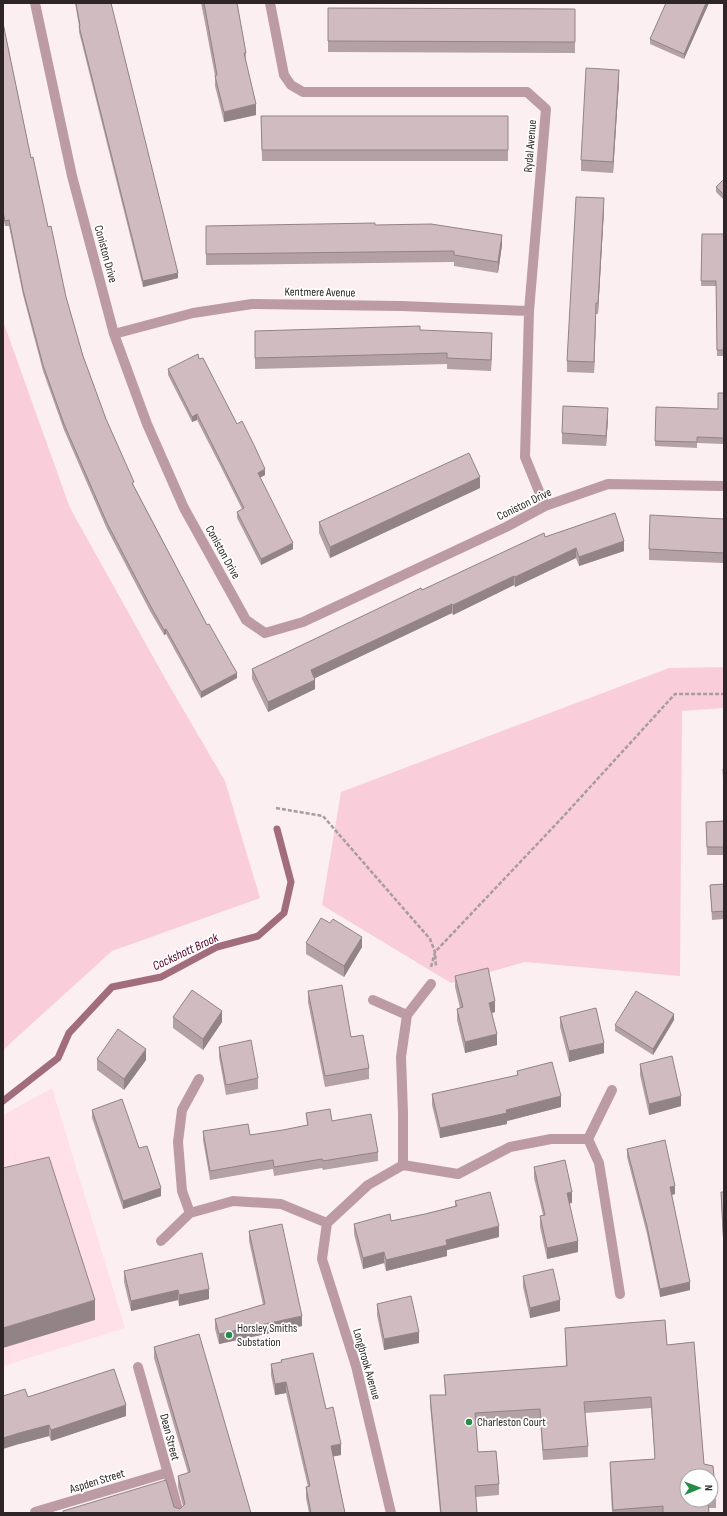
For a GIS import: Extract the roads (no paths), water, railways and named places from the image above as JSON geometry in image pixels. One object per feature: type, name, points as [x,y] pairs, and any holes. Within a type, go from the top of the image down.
[{"type":"street","name":"Coniston Drive","points":[[35,3],[72,176],[114,334],[147,424],[184,508],[246,620],[265,633],[304,622],[506,527],[545,506],[608,484],[724,486]]},
{"type":"street","name":"Rydal Avenue","points":[[270,3],[284,75],[291,86],[303,92],[527,92],[546,109],[529,311],[525,457],[545,506]]},
{"type":"street","name":"Kentmere Avenue","points":[[114,334],[193,313],[252,304],[401,306],[529,311]]},
{"type":"street","points":[[403,1165],[401,1057],[407,1016],[431,984]]},
{"type":"street","points":[[373,1000],[407,1016]]},
{"type":"street","points":[[190,1213],[182,1191],[178,1142],[182,1110],[198,1079]]},
{"type":"street","points":[[588,1139],[612,1090]]},
{"type":"street","points":[[161,1241],[190,1213],[233,1201],[281,1204],[327,1223],[368,1185],[403,1165],[458,1174],[510,1147],[551,1139],[588,1139]]},
{"type":"street","points":[[588,1139],[599,1163],[620,1294]]},
{"type":"street","name":"Longbrook Avenue","points":[[327,1223],[322,1259],[356,1366],[391,1513]]},
{"type":"street","name":"Dean Street","points":[[138,1367],[166,1474],[179,1513]]},
{"type":"street","name":"Aspden Street","points":[[40,1512],[166,1474]]},
{"type":"waterway","name":"Cockshott Brook","points":[[3,1101],[58,1058],[69,1033],[112,987],[161,977],[217,947],[258,936],[284,913],[291,882],[277,829]]},
{"type":"place","name":"Horsley Smiths Substation","points":[[229,1335]]},
{"type":"place","name":"Charleston Court","points":[[469,1422]]}]
